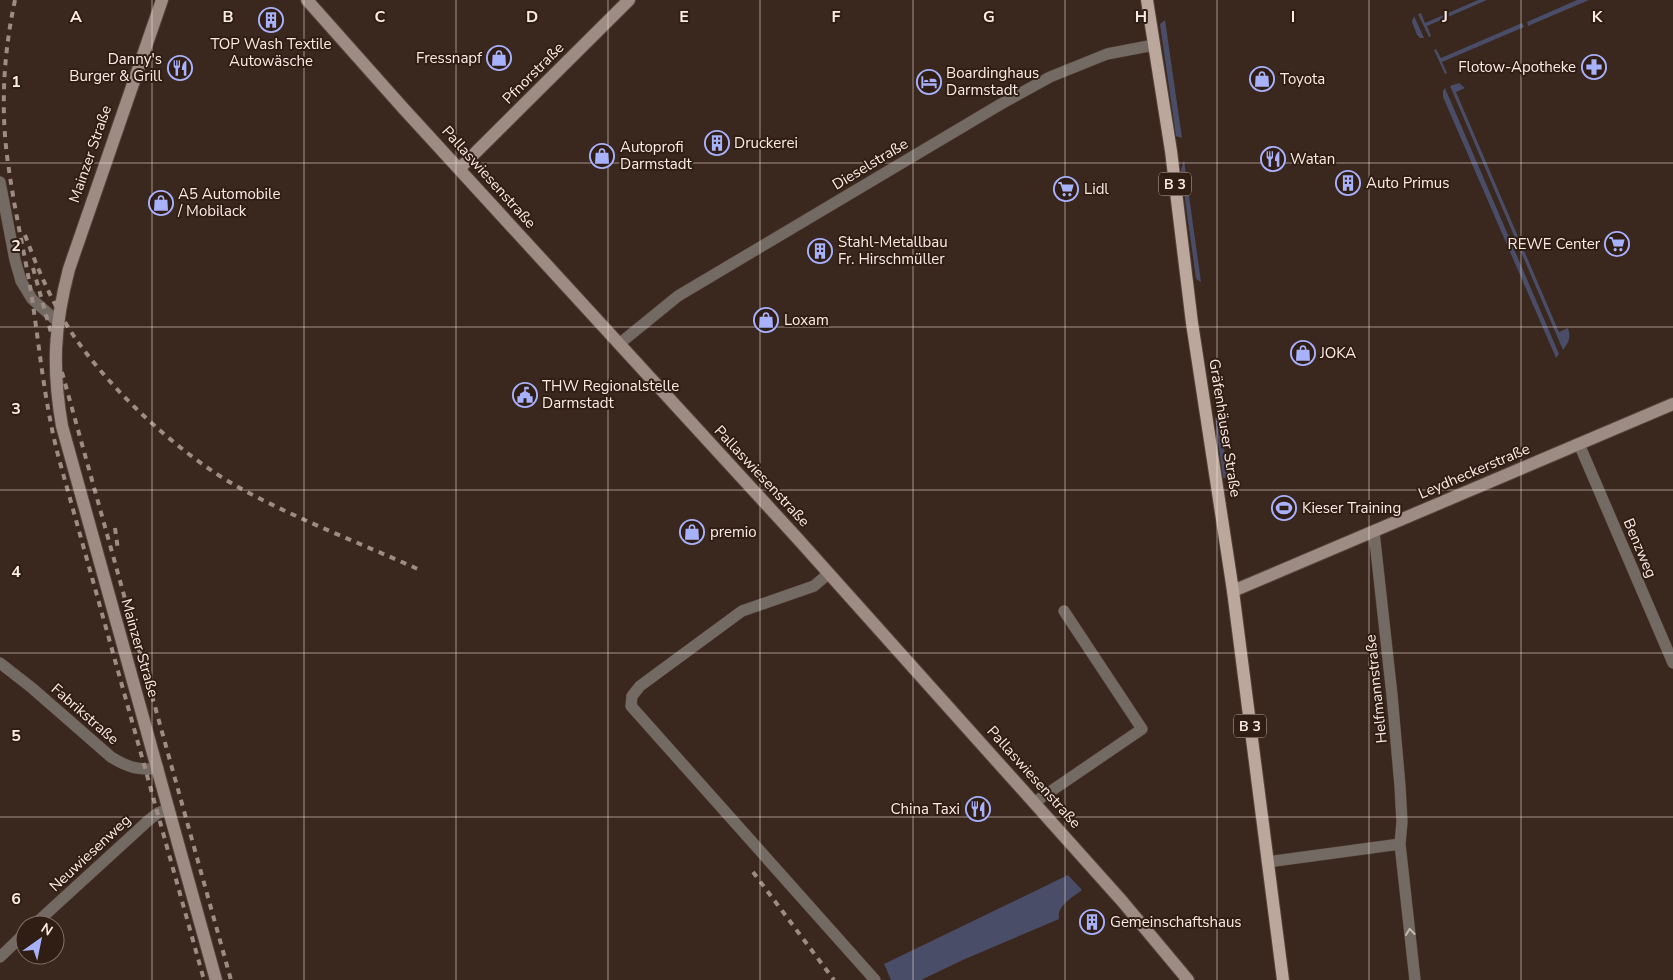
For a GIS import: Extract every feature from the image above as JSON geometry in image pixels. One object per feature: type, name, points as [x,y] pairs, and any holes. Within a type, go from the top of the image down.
[{"type":"main road","name":"Gräfenhäuser Straße","points":[[1147,0],[1170,151],[1192,323],[1233,591],[1283,980]]},
{"type":"street","name":"Mainzer Straße","points":[[162,0],[77,242],[64,288],[58,322],[55,348],[55,378],[62,426],[216,980]]},
{"type":"street","name":"Pallaswiesenstraße","points":[[307,0],[403,108],[460,168],[1035,802],[1132,912],[1188,980]]},
{"type":"street","name":"Pfnorstraße","points":[[460,168],[629,0]]},
{"type":"street","name":"Dieselstraße","points":[[619,344],[678,296],[1009,99],[1050,77],[1107,54],[1154,45]]},
{"type":"street","points":[[0,182],[21,281],[38,306],[58,322]]},
{"type":"street","name":"Leydheckerstraße","points":[[1233,591],[1673,404]]},
{"type":"street","name":"Benzweg","points":[[1579,444],[1673,664]]},
{"type":"street","name":"Helfmannstraße","points":[[1374,532],[1392,696],[1402,822],[1400,844],[1415,980]]},
{"type":"street","points":[[828,574],[814,586],[742,610],[640,686],[632,696],[632,706],[875,980]]},
{"type":"street","points":[[1035,802],[1142,729],[1064,611]]},
{"type":"street","name":"Fabrikstraße","points":[[0,663],[124,766],[148,770],[158,768]]},
{"type":"street","name":"Neuwiesenweg","points":[[45,915],[150,819],[158,813],[169,809]]},
{"type":"street","points":[[1267,862],[1400,844]]},
{"type":"street","points":[[0,956],[15,943]]},
{"type":"shaded area","points":[[1478,0],[1487,0],[1427,26],[1431,36],[1429,37],[1418,14],[1421,13],[1425,23]]},
{"type":"shaded area","points":[[1577,0],[1589,0],[1528,26],[1527,22]]},
{"type":"shaded area","points":[[1414,16],[1424,38],[1420,38],[1417,35],[1412,22]]},
{"type":"shaded area","points":[[1165,20],[1182,138],[1176,136],[1160,24]]},
{"type":"shaded area","points":[[1522,23],[1524,27],[1442,62],[1447,73],[1445,74],[1434,50],[1436,49],[1441,58]]},
{"type":"shaded area","points":[[1459,83],[1465,88],[1456,92],[1559,332],[1568,328],[1569,340],[1563,350],[1450,86]]},
{"type":"shaded area","points":[[1445,88],[1559,354],[1556,358],[1443,97]]},
{"type":"shaded area","points":[[1184,160],[1201,282],[1196,279],[1181,170]]},
{"type":"shaded area","points":[[1220,417],[1228,478],[1223,478],[1215,418]]},
{"type":"shaded area","points":[[1068,875],[1082,890],[1063,906],[1060,910],[1059,919],[921,980],[891,980],[884,964]]},
{"type":"railway","points":[[15,0],[5,63],[4,127],[14,202],[32,298],[50,419],[59,459],[204,980]]},
{"type":"railway","points":[[25,235],[55,305],[83,349],[122,395],[168,437],[215,473],[260,499],[420,570]]},
{"type":"railway","points":[[33,268],[231,980]]},
{"type":"railway","points":[[115,528],[118,550]]},
{"type":"railway","points":[[753,872],[834,980]]},
{"type":"place","name":"TOP Wash Textile Autowäsche","points":[[271,20]]},
{"type":"place","name":"Fressnapf","points":[[499,58]]},
{"type":"place","name":"Flotow-Apotheke","points":[[1594,67]]},
{"type":"place","name":"Danny's Burger & Grill","points":[[180,68]]},
{"type":"place","name":"Toyota","points":[[1262,79]]},
{"type":"place","name":"Boardinghaus Darmstadt","points":[[929,82]]},
{"type":"place","name":"Druckerei","points":[[717,143]]},
{"type":"place","name":"Autoprofi Darmstadt","points":[[602,156]]},
{"type":"place","name":"Watan","points":[[1273,159]]},
{"type":"place","name":"Auto Primus","points":[[1348,183]]},
{"type":"place","name":"Lidl","points":[[1066,189]]},
{"type":"place","name":"A5 Automobile / Mobilack","points":[[161,203]]},
{"type":"place","name":"REWE Center","points":[[1617,244]]},
{"type":"place","name":"Stahl-Metallbau Fr. Hirschmüller","points":[[820,251]]},
{"type":"place","name":"Loxam","points":[[766,320]]},
{"type":"place","name":"JOKA","points":[[1303,353]]},
{"type":"place","name":"THW Regionalstelle Darmstadt","points":[[525,395]]},
{"type":"place","name":"Kieser Training","points":[[1284,508]]},
{"type":"place","name":"premio","points":[[692,532]]},
{"type":"place","name":"China Taxi","points":[[978,809]]},
{"type":"place","name":"Gemeinschaftshaus","points":[[1092,922]]}]
